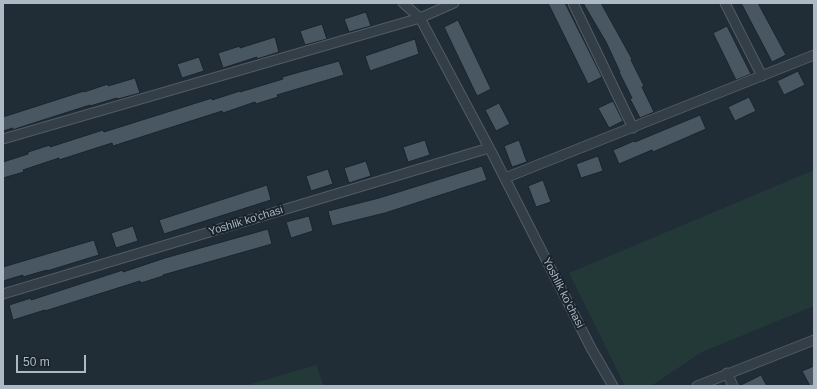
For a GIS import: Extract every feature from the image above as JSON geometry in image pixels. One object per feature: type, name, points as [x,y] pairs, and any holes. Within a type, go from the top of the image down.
[{"type":"street","name":"Yoshlik ko'chasi","points":[[403,3],[420,18],[505,178],[591,348],[613,386]]},
{"type":"street","points":[[3,139],[420,18],[454,3]]},
{"type":"street","points":[[573,3],[633,128]]},
{"type":"street","points":[[725,3],[762,76]]},
{"type":"street","points":[[505,178],[814,55]]},
{"type":"street","name":"Yoshlik ko'chasi","points":[[3,294],[489,148]]},
{"type":"street","points":[[696,386],[814,340]]},
{"type":"street","points":[[727,373],[733,386]]},
{"type":"green space","points":[[814,170],[814,306],[702,352],[651,386],[625,386],[569,273]]},
{"type":"green space","points":[[316,365],[324,386],[244,386]]},
{"type":"building","points":[[548,3],[565,3],[602,77],[588,84]]},
{"type":"building","points":[[583,3],[601,3],[632,59],[631,60],[644,86],[642,87],[654,112],[640,118],[630,99],[632,98],[606,42]]},
{"type":"building","points":[[741,3],[758,3],[786,55],[772,62]]},
{"type":"building","points":[[366,12],[371,26],[349,32],[344,19]]},
{"type":"building","points":[[458,20],[491,89],[477,96],[444,27]]},
{"type":"building","points":[[322,24],[327,39],[305,45],[300,31]]},
{"type":"building","points":[[727,26],[751,74],[736,80],[713,33]]},
{"type":"building","points":[[275,37],[279,52],[257,59],[257,57],[223,68],[218,53]]},
{"type":"building","points":[[415,39],[419,54],[370,71],[365,56]]},
{"type":"building","points":[[199,57],[204,71],[182,78],[177,64]]},
{"type":"building","points":[[339,61],[344,75],[277,95],[278,97],[256,104],[255,102],[223,113],[222,111],[113,146],[112,143],[59,160],[59,158],[23,170],[24,172],[3,178],[3,162],[28,154],[28,152],[50,145],[50,147],[103,130],[104,132],[212,98],[212,100],[240,92],[283,79],[282,77]]},
{"type":"building","points":[[798,71],[805,85],[784,95],[777,81]]},
{"type":"building","points":[[135,78],[140,93],[90,105],[13,130],[13,128],[3,131],[3,117],[84,91]]},
{"type":"building","points":[[749,97],[756,111],[735,121],[728,107]]},
{"type":"building","points":[[613,101],[623,121],[609,128],[598,108]]},
{"type":"building","points":[[499,103],[510,124],[496,131],[485,110]]},
{"type":"building","points":[[700,115],[706,129],[653,152],[652,150],[619,164],[613,150]]},
{"type":"building","points":[[425,140],[430,155],[408,162],[403,147]]},
{"type":"building","points":[[519,140],[527,162],[512,167],[504,146]]},
{"type":"building","points":[[598,156],[603,171],[581,178],[576,164]]},
{"type":"building","points":[[366,161],[371,176],[349,183],[344,168]]},
{"type":"building","points":[[482,166],[487,180],[385,213],[332,226],[328,211],[379,198]]},
{"type":"building","points":[[328,169],[333,184],[311,191],[306,176]]},
{"type":"building","points":[[543,180],[551,202],[536,207],[528,186]]},
{"type":"building","points":[[267,185],[271,200],[164,234],[159,220]]},
{"type":"building","points":[[309,216],[313,231],[291,238],[286,222]]},
{"type":"building","points":[[133,226],[138,241],[116,248],[111,233]]},
{"type":"building","points":[[268,229],[272,244],[163,275],[141,283],[140,281],[13,320],[9,305],[31,298],[31,300],[123,270],[123,272],[165,258]]},
{"type":"building","points":[[94,240],[99,255],[47,271],[23,277],[23,275],[3,281],[3,267]]},
{"type":"building","points":[[814,366],[814,386],[810,386],[802,371]]},
{"type":"building","points":[[761,375],[767,386],[739,386]]}]
